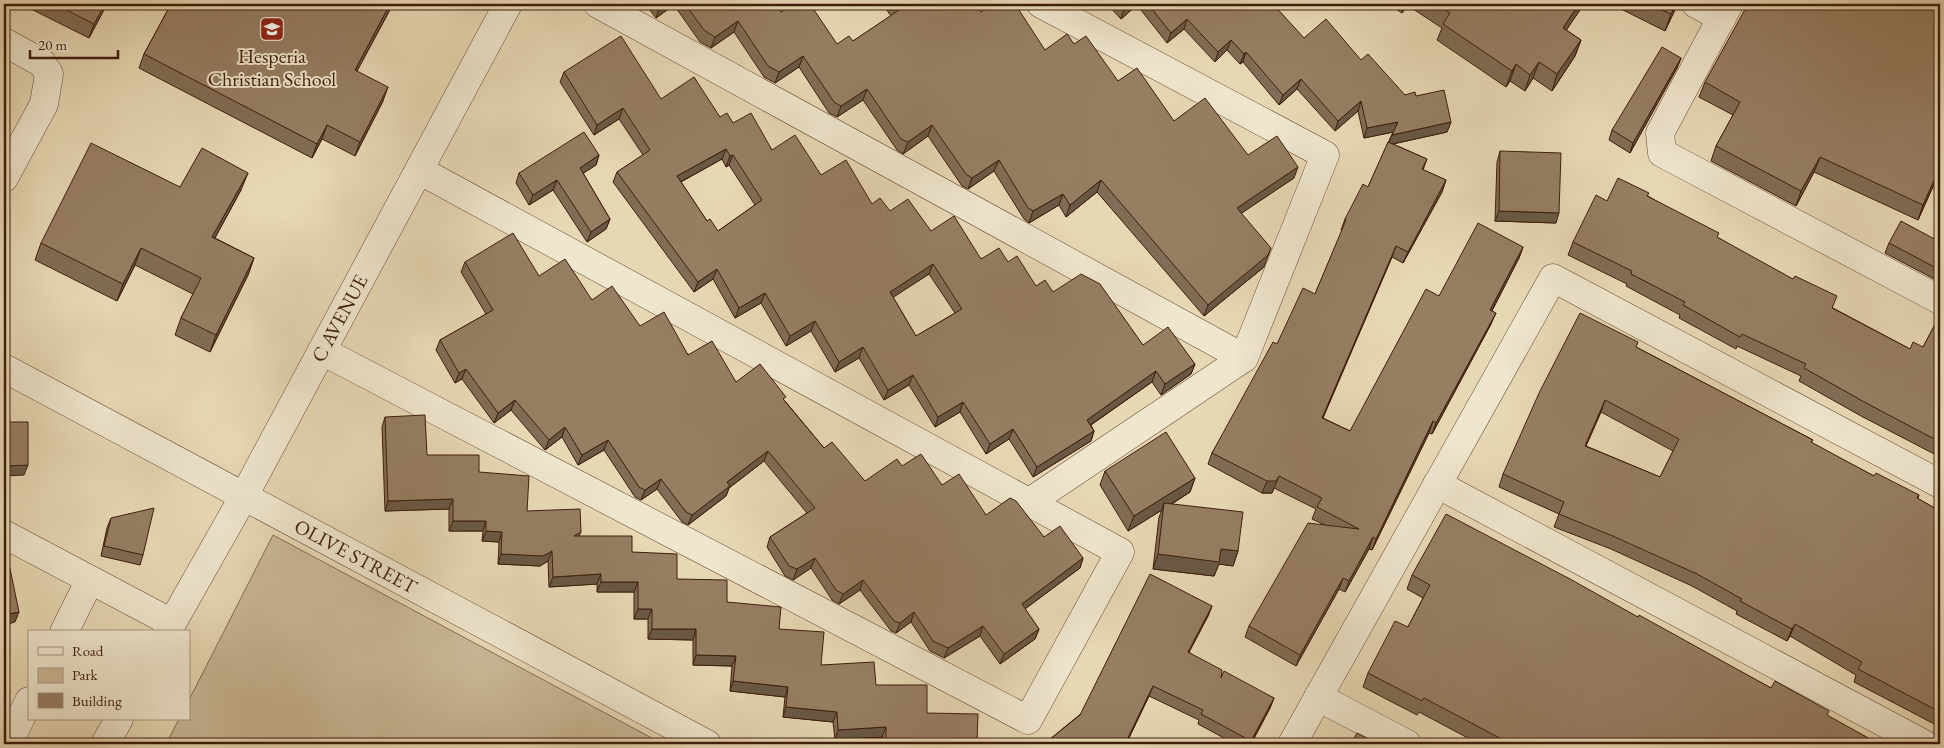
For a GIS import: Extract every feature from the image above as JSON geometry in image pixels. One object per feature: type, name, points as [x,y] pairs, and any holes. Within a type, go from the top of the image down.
[{"type":"street","name":"C AVENUE","points":[[169,627],[244,496],[508,4]]},
{"type":"street","points":[[598,4],[1244,358]]},
{"type":"street","points":[[1028,503],[1244,358],[1325,155],[1041,4]]},
{"type":"street","points":[[1696,4],[1725,11],[1660,133],[1662,153],[1940,300]]},
{"type":"street","points":[[4,42],[42,63],[49,74],[44,104],[4,178]]},
{"type":"street","points":[[322,351],[1028,720],[1120,552],[419,170]]},
{"type":"street","points":[[1292,744],[1553,278],[1940,484]]},
{"type":"street","name":"OLIVE STREET","points":[[4,368],[707,744]]},
{"type":"street","points":[[1437,484],[1924,744]]},
{"type":"street","points":[[4,534],[90,580],[169,627]]},
{"type":"street","points":[[65,630],[90,580]]},
{"type":"street","points":[[1318,697],[1407,744]]},
{"type":"street","points":[[8,744],[28,703]]},
{"type":"street","points":[[105,744],[118,720]]},
{"type":"green space","points":[[273,535],[663,744],[166,744],[178,720],[190,720],[190,698]]},
{"type":"building","points":[[55,4],[105,4],[94,24]]},
{"type":"building","points":[[171,4],[390,4],[355,70],[388,87],[360,142],[327,125],[317,144],[144,54]]},
{"type":"building","points":[[685,4],[776,4],[781,12],[793,4],[810,4],[837,44],[849,36],[853,41],[899,10],[895,4],[975,4],[981,12],[993,4],[1015,4],[1045,50],[1067,34],[1074,44],[1086,36],[1118,81],[1137,68],[1174,121],[1205,98],[1248,155],[1277,136],[1298,167],[1237,208],[1271,248],[1268,255],[1208,305],[1101,180],[1070,205],[1063,194],[1033,211],[1028,208],[999,160],[972,178],[966,174],[932,125],[908,142],[901,139],[867,89],[841,106],[834,102],[803,56],[779,72],[768,66],[738,21],[715,37],[704,30]]},
{"type":"building","points":[[1120,4],[1131,4],[1124,9]]},
{"type":"building","points":[[1148,4],[1246,4],[1250,9],[1256,4],[1273,4],[1304,38],[1326,19],[1361,60],[1368,54],[1405,95],[1415,92],[1416,96],[1444,90],[1451,122],[1392,135],[1398,122],[1367,128],[1361,101],[1338,121],[1301,79],[1283,95],[1246,52],[1244,54],[1231,40],[1218,52],[1187,19],[1171,33]]},
{"type":"building","points":[[1436,4],[1579,4],[1563,28],[1581,40],[1557,74],[1539,62],[1530,75],[1516,64],[1512,71],[1443,24],[1450,13]]},
{"type":"building","points":[[1649,4],[1676,4],[1671,14]]},
{"type":"building","points":[[1748,4],[1940,4],[1940,167],[1923,205],[1820,157],[1801,191],[1716,146],[1740,102],[1705,82]]},
{"type":"building","points":[[621,36],[661,99],[694,77],[720,117],[727,113],[733,123],[751,113],[772,150],[795,135],[821,175],[846,160],[872,204],[880,198],[890,211],[908,199],[931,231],[954,216],[981,259],[999,248],[1008,262],[1017,256],[1036,286],[1045,280],[1053,292],[1081,274],[1100,284],[1143,345],[1168,327],[1195,364],[1165,384],[1156,371],[1087,420],[1094,431],[1037,467],[1013,429],[990,444],[963,402],[938,417],[913,375],[888,390],[863,347],[839,362],[815,321],[790,336],[765,293],[739,308],[717,269],[698,282],[617,172],[650,150],[623,108],[597,125],[564,72]],"holes":[[[726,149],[730,156],[733,155],[762,200],[718,231],[710,219],[707,221],[677,176]],[[933,264],[962,309],[916,336],[890,292]]]},
{"type":"building","points":[[1662,47],[1681,58],[1633,143],[1612,130]]},
{"type":"building","points":[[584,132],[599,155],[580,168],[610,219],[591,232],[557,180],[533,195],[519,173]]},
{"type":"building","points":[[1388,142],[1427,159],[1422,169],[1446,180],[1408,252],[1396,246],[1322,418],[1350,431],[1426,289],[1439,296],[1478,223],[1523,247],[1490,310],[1496,313],[1436,423],[1433,421],[1376,539],[1373,537],[1349,581],[1343,578],[1300,655],[1249,626],[1308,523],[1359,529],[1317,507],[1322,498],[1279,476],[1276,481],[1267,481],[1212,453],[1273,342],[1277,344],[1303,288],[1315,294],[1345,219],[1363,184],[1368,187]]},
{"type":"building","points":[[91,143],[180,187],[202,148],[248,173],[212,237],[254,258],[216,335],[181,318],[201,278],[141,248],[123,284],[41,243]]},
{"type":"building","points":[[1500,151],[1561,153],[1559,213],[1499,211]]},
{"type":"building","points":[[1618,178],[1649,193],[1647,196],[1719,233],[1717,237],[1793,279],[1795,276],[1837,296],[1832,308],[1910,349],[1913,342],[1923,347],[1940,315],[1940,442],[1804,368],[1806,364],[1742,334],[1740,337],[1683,305],[1685,302],[1631,274],[1632,271],[1573,242],[1596,195],[1607,201]]},
{"type":"building","points":[[1901,221],[1940,242],[1940,270],[1889,243]]},
{"type":"building","points":[[513,233],[539,276],[565,259],[592,300],[612,286],[640,326],[664,312],[688,355],[712,341],[736,382],[760,364],[786,397],[783,399],[824,448],[832,442],[865,481],[897,459],[902,466],[921,454],[942,485],[959,474],[986,515],[1010,498],[1016,501],[1044,537],[1060,526],[1083,558],[1022,604],[1039,629],[1004,654],[983,626],[948,648],[933,641],[914,612],[900,623],[894,621],[863,580],[843,594],[836,590],[815,558],[797,569],[789,566],[770,537],[815,508],[768,451],[727,482],[730,486],[692,515],[686,512],[661,479],[645,490],[639,487],[608,440],[582,455],[565,427],[549,440],[515,400],[498,413],[466,369],[459,373],[440,340],[493,310],[465,262]]},
{"type":"building","points":[[1580,313],[1638,342],[1636,347],[1813,440],[1811,442],[1874,476],[1876,473],[1919,495],[1917,498],[1940,511],[1940,712],[1858,669],[1862,662],[1795,624],[1792,629],[1740,601],[1742,599],[1697,574],[1559,514],[1564,502],[1503,474],[1540,391]],"holes":[[[1605,400],[1679,439],[1660,477],[1585,446]]]},
{"type":"building","points":[[425,415],[427,455],[479,455],[479,472],[529,476],[527,511],[580,509],[581,532],[574,536],[632,536],[632,552],[677,554],[677,579],[727,580],[727,602],[781,607],[779,629],[824,632],[821,665],[874,662],[876,685],[927,685],[927,713],[978,714],[977,744],[886,744],[886,727],[838,730],[837,712],[786,707],[788,687],[733,681],[736,656],[696,655],[696,629],[652,629],[652,609],[638,609],[638,582],[601,582],[601,574],[553,577],[552,551],[543,556],[501,554],[502,532],[486,531],[486,521],[453,521],[453,499],[388,501],[385,417]]},
{"type":"building","points":[[4,422],[28,422],[28,465],[4,466]]},
{"type":"building","points":[[1166,432],[1195,478],[1134,516],[1105,471]]},
{"type":"building","points":[[1164,503],[1243,512],[1238,551],[1221,549],[1219,562],[1158,554]]},
{"type":"building","points":[[154,508],[143,555],[104,546],[111,518]]},
{"type":"building","points":[[1446,514],[1638,617],[1639,615],[1771,688],[1775,681],[1829,711],[1827,715],[1879,744],[1511,744],[1424,698],[1422,701],[1368,673],[1395,621],[1408,627],[1430,585],[1412,575]]},
{"type":"building","points":[[4,540],[19,612],[4,615]]},
{"type":"building","points":[[1150,574],[1212,606],[1188,652],[1222,670],[1221,678],[1224,671],[1274,698],[1251,741],[1201,714],[1203,710],[1153,686],[1125,744],[1113,738],[1110,744],[1044,744],[1080,715]]},
{"type":"building","points":[[1357,733],[1379,744],[1351,744]]},
{"type":"place","name":"Hesperia Christian School","points":[[272,29]]}]
